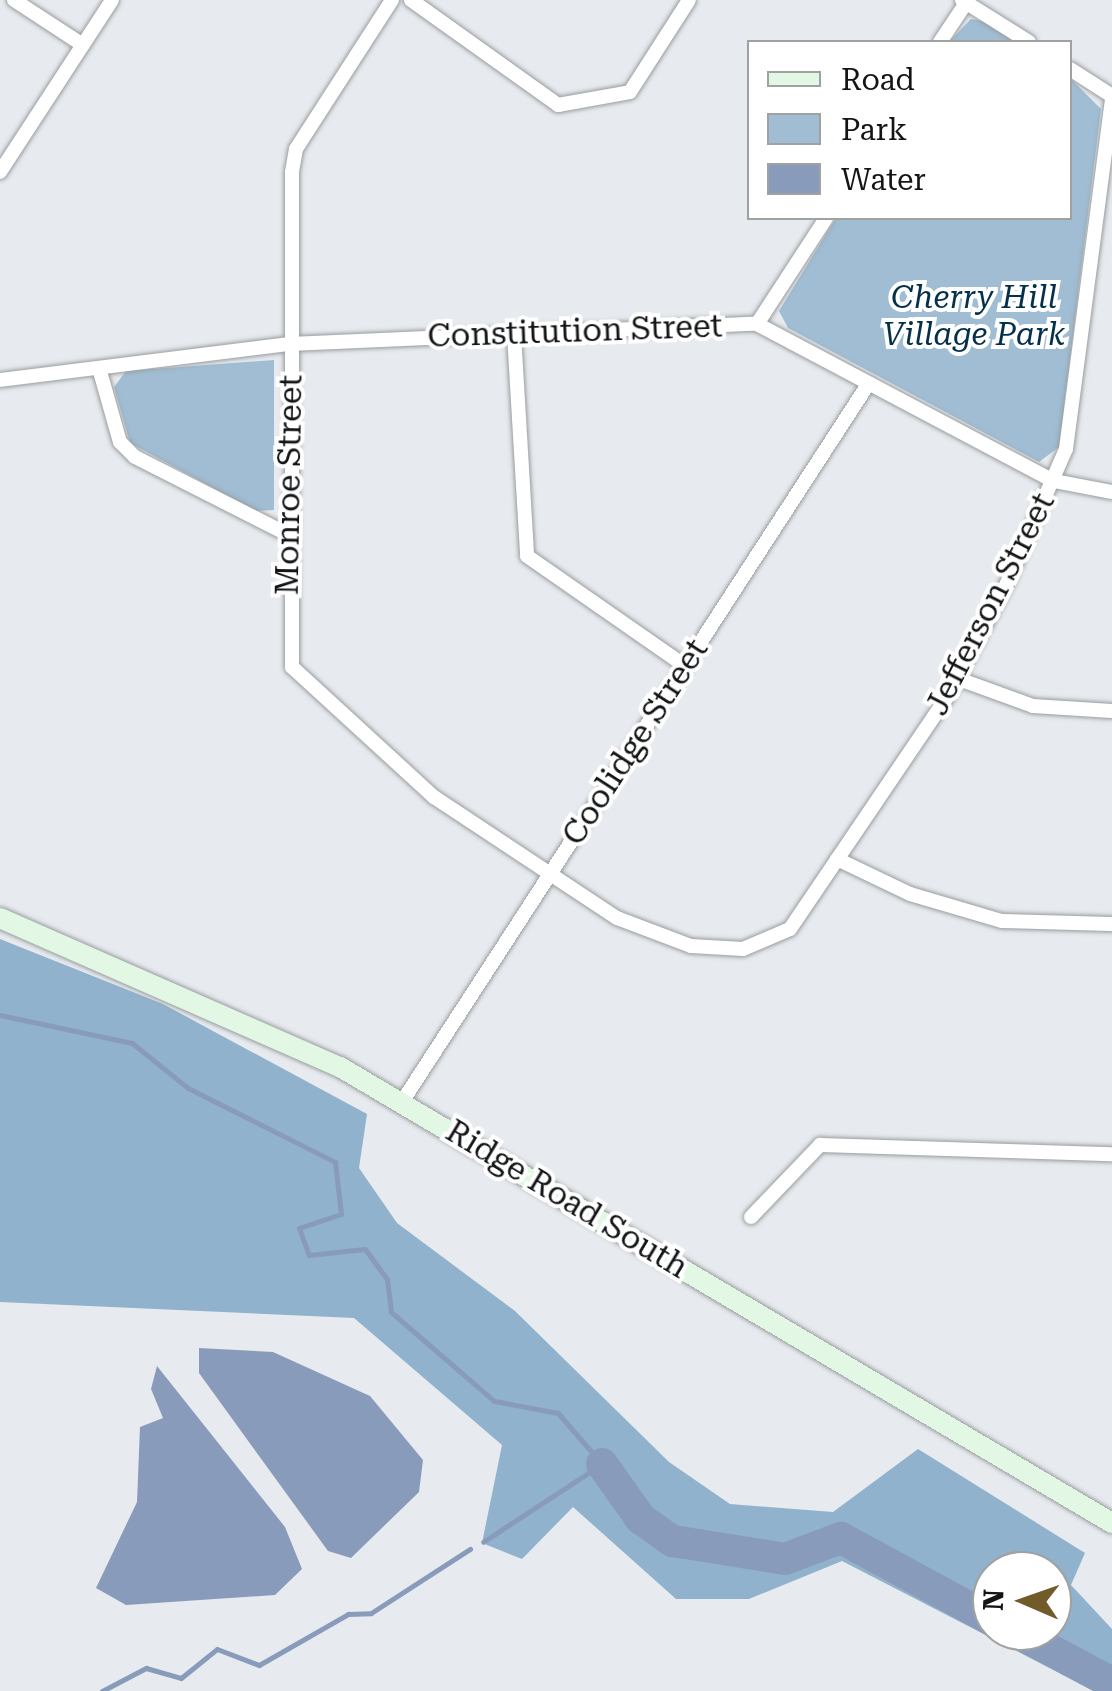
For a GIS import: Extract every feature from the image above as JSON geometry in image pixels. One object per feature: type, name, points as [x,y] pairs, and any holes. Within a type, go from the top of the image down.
[{"type":"main road","name":"Ridge Road South","points":[[0,918],[257,1026],[402,1102],[1112,1523]]},
{"type":"street","points":[[14,0],[83,45]]},
{"type":"street","points":[[0,172],[112,0]]},
{"type":"street","name":"Monroe Street","points":[[392,0],[296,149],[287,534],[292,666],[434,797],[550,874]]},
{"type":"street","points":[[412,0],[558,105],[630,92],[688,0]]},
{"type":"street","points":[[941,40],[965,1],[1026,40]]},
{"type":"street","points":[[1072,69],[1112,97]]},
{"type":"street","name":"Jefferson Street","points":[[550,874],[653,936],[743,950],[790,929],[956,678],[1054,481],[1066,449],[1112,97]]},
{"type":"street","points":[[758,324],[825,220]]},
{"type":"street","name":"Constitution Street","points":[[0,380],[291,344],[758,324],[1054,481],[1112,492]]},
{"type":"street","points":[[514,334],[527,556],[685,666]]},
{"type":"street","points":[[99,368],[120,442],[135,457],[287,534]]},
{"type":"street","name":"Coolidge Street","points":[[402,1102],[869,383]]},
{"type":"street","points":[[956,678],[1033,706],[1112,711]]},
{"type":"street","points":[[836,859],[910,894],[1002,921],[1112,924]]},
{"type":"street","points":[[750,1217],[820,1145],[1112,1154]]},
{"type":"green space","points":[[971,19],[982,21],[1012,40],[951,40]]},
{"type":"green space","name":"Cherry Hill Village Park","points":[[1072,80],[1101,109],[1059,447],[1039,462],[788,328],[779,311],[835,220],[1072,220]]},
{"type":"green space","points":[[274,360],[274,510],[256,511],[130,443],[114,387],[126,371]]},
{"type":"shaded area","points":[[0,939],[163,1004],[367,1114],[359,1168],[397,1223],[515,1311],[669,1462],[730,1504],[833,1512],[918,1449],[1085,1553],[1072,1583],[1072,1551],[972,1551],[972,1628],[842,1561],[749,1599],[676,1599],[573,1507],[522,1559],[482,1543],[502,1445],[354,1318],[0,1302]]},
{"type":"shaded area","points":[[1072,1586],[1112,1629],[1112,1691],[1094,1691],[1016,1651],[1072,1651]]},
{"type":"water","points":[[199,1348],[273,1352],[370,1396],[423,1460],[419,1492],[351,1558],[328,1551],[199,1373]]},
{"type":"water","points":[[157,1366],[285,1527],[302,1569],[275,1595],[126,1605],[96,1588],[137,1502],[140,1427],[163,1418],[151,1389]]},
{"type":"waterway","points":[[0,1015],[132,1043],[188,1088],[335,1162],[341,1214],[299,1228],[309,1255],[365,1249],[387,1279],[391,1312],[494,1401],[558,1413],[602,1464],[483,1542]]},
{"type":"waterway","points":[[602,1464],[641,1519],[673,1541],[785,1559],[841,1538],[972,1609]]},
{"type":"waterway","points":[[102,1691],[146,1668],[181,1678],[217,1649],[259,1665],[348,1614],[371,1613],[470,1549]]},
{"type":"waterway","points":[[1052,1651],[1112,1683]]}]
